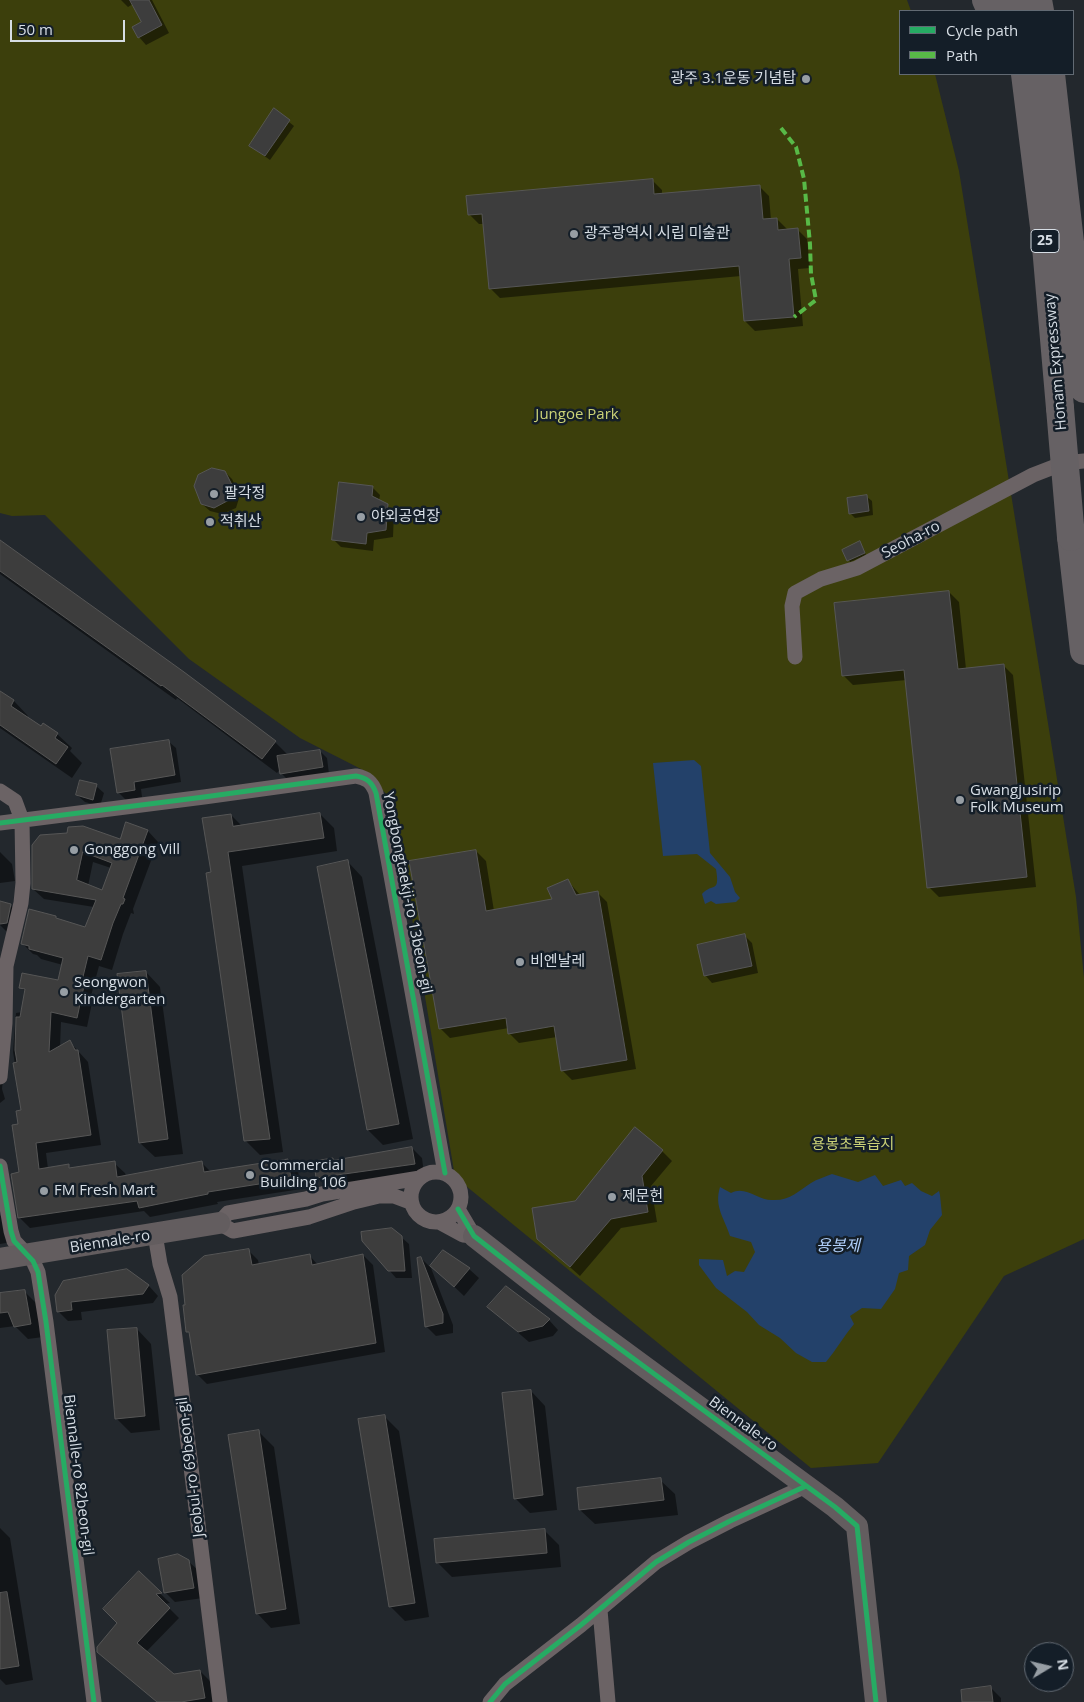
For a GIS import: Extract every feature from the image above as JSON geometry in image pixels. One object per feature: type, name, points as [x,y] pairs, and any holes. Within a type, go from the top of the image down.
[{"type":"highway","points":[[1007,75],[1026,184],[1045,235]]},
{"type":"highway","name":"Honam Expressway","points":[[1025,75],[1045,235],[1071,537],[1084,651]]},
{"type":"highway","name":"Honam Expressway","points":[[1051,75],[1084,389]]},
{"type":"street","name":"Seoha-ro","points":[[795,657],[792,606],[795,593],[821,579],[857,568],[1033,475],[1064,463],[1084,461]]},
{"type":"street","name":"Yongbongtaekji-ro 13beon-gil","points":[[0,823],[356,776],[366,778],[373,785],[376,793],[445,1173]]},
{"type":"street","points":[[0,791],[15,801],[22,820],[21,903],[3,966],[5,1023],[0,1077]]},
{"type":"street","name":"Biennalle-ro 82beon-gil","points":[[0,1166],[14,1242],[33,1261],[38,1272],[94,1702]]},
{"type":"street","points":[[439,1222],[452,1216],[458,1209],[461,1193],[458,1184],[453,1178],[445,1173],[430,1172],[420,1178],[413,1187],[410,1202],[420,1216],[428,1221],[439,1222],[463,1235],[474,1236]]},
{"type":"street","name":"Biennale-ro","points":[[219,1224],[228,1213],[306,1199],[322,1194],[420,1178]]},
{"type":"street","name":"Biennale-ro","points":[[0,1259],[219,1224],[233,1231],[309,1218],[354,1202],[379,1196],[394,1196],[410,1202]]},
{"type":"street","points":[[458,1209],[474,1236]]},
{"type":"street","name":"Jeobul-ro 69beon-gil","points":[[155,1234],[160,1264],[170,1297],[220,1702]]},
{"type":"street","name":"Biennale-ro","points":[[474,1236],[585,1323],[835,1507],[857,1526],[876,1702]]},
{"type":"street","points":[[490,1702],[505,1684],[600,1610],[656,1562],[730,1521],[806,1486]]},
{"type":"street","points":[[600,1610],[608,1702]]},
{"type":"green space","name":"Jungoe Park","points":[[0,0],[907,0],[911,10],[899,10],[899,75],[935,75],[959,171],[1076,897],[1084,978],[1084,1239],[1004,1276],[878,1463],[811,1468],[455,1177],[405,876],[389,797],[365,771],[300,738],[189,659],[45,515],[12,516],[0,513]]},
{"type":"water","points":[[694,760],[701,766],[710,853],[730,877],[735,892],[740,898],[736,902],[716,904],[711,901],[705,904],[702,894],[716,885],[716,869],[697,854],[663,856],[653,763]]},
{"type":"water","name":"용봉제","points":[[832,1174],[858,1182],[875,1175],[883,1186],[901,1180],[905,1186],[912,1183],[921,1191],[932,1196],[939,1191],[942,1215],[930,1230],[925,1245],[909,1256],[908,1270],[899,1273],[895,1289],[881,1309],[862,1308],[850,1316],[854,1324],[826,1362],[812,1362],[796,1353],[780,1338],[759,1325],[747,1312],[716,1288],[699,1265],[699,1259],[723,1260],[727,1276],[735,1271],[744,1272],[755,1252],[751,1242],[730,1236],[719,1206],[718,1194],[720,1187],[731,1193],[741,1191],[767,1199],[778,1200],[789,1197],[813,1182]]},
{"type":"building","points":[[130,0],[149,0],[162,25],[138,38],[132,27],[141,22]]},
{"type":"building","points":[[274,108],[290,120],[265,156],[249,146]]},
{"type":"building","points":[[653,179],[654,194],[760,185],[763,219],[777,218],[778,230],[798,228],[801,258],[789,259],[794,317],[744,321],[739,266],[489,289],[482,214],[468,215],[466,196]]},
{"type":"building","name":"팔각정","points":[[212,468],[225,471],[233,487],[229,500],[214,508],[201,504],[194,486],[198,475]]},
{"type":"building","name":"야외공연장","points":[[339,482],[373,486],[372,496],[388,504],[386,530],[367,533],[366,544],[332,540]]},
{"type":"building","points":[[867,495],[869,511],[849,514],[847,498]]},
{"type":"building","points":[[0,540],[184,672],[276,741],[262,759],[162,685],[0,571]]},
{"type":"building","points":[[860,541],[865,553],[847,561],[842,550]]},
{"type":"building","points":[[949,591],[958,669],[1004,664],[1027,877],[927,888],[904,670],[842,676],[834,603]]},
{"type":"building","points":[[0,691],[14,700],[11,706],[41,726],[43,723],[58,733],[55,738],[68,747],[56,764],[0,725]]},
{"type":"building","points":[[169,740],[175,775],[134,782],[135,790],[117,793],[110,749]]},
{"type":"building","points":[[320,750],[323,767],[280,774],[277,756]]},
{"type":"building","points":[[80,780],[97,784],[93,800],[76,795]]},
{"type":"building","points":[[320,813],[324,838],[228,852],[270,1139],[244,1141],[206,873],[211,872],[202,818],[231,814],[233,826]]},
{"type":"building","points":[[126,822],[148,830],[123,898],[125,899],[113,923],[101,960],[88,956],[81,985],[84,986],[77,1018],[51,1012],[49,1052],[70,1040],[75,1050],[78,1050],[91,1135],[36,1143],[39,1169],[69,1164],[69,1168],[115,1161],[117,1177],[202,1161],[204,1172],[288,1159],[291,1179],[208,1192],[208,1194],[139,1208],[137,1201],[18,1218],[11,1174],[19,1172],[12,1125],[18,1124],[16,1111],[21,1110],[13,1063],[17,1062],[15,1050],[16,1017],[20,1017],[25,989],[19,988],[22,973],[58,980],[63,958],[29,949],[29,946],[21,944],[29,909],[56,916],[56,918],[85,927],[96,900],[32,889],[32,845],[40,835],[67,833],[68,827],[83,826],[120,839]],"holes":[[[83,852],[112,863],[102,890],[77,880]]]},
{"type":"building","points":[[476,850],[486,911],[552,899],[547,888],[568,879],[576,895],[598,891],[627,1060],[561,1071],[554,1026],[508,1034],[506,1018],[439,1029],[409,861]]},
{"type":"building","points":[[348,860],[399,1124],[367,1130],[317,867]]},
{"type":"building","points":[[0,901],[11,904],[7,923],[0,924]]},
{"type":"building","points":[[745,934],[752,966],[704,976],[697,945]]},
{"type":"building","points":[[146,971],[168,1139],[139,1143],[117,974]]},
{"type":"building","name":"제문헌","points":[[635,1127],[663,1150],[642,1176],[648,1212],[611,1219],[570,1267],[537,1239],[532,1208],[575,1201]]},
{"type":"building","points":[[412,1147],[415,1164],[316,1178],[314,1161],[333,1158],[333,1160]]},
{"type":"building","points":[[392,1228],[402,1236],[405,1271],[388,1271],[362,1241],[361,1232]]},
{"type":"building","points":[[249,1249],[252,1265],[310,1254],[312,1265],[363,1254],[376,1343],[196,1375],[189,1332],[186,1332],[182,1275],[204,1256]]},
{"type":"building","points":[[443,1250],[470,1268],[454,1287],[430,1266]]},
{"type":"building","points":[[421,1257],[443,1314],[443,1323],[425,1327],[417,1258]]},
{"type":"building","points":[[127,1269],[149,1285],[143,1294],[71,1302],[72,1310],[57,1312],[55,1295],[63,1281]]},
{"type":"building","points":[[506,1286],[550,1319],[543,1326],[518,1332],[487,1307]]},
{"type":"building","points":[[25,1290],[31,1324],[14,1327],[8,1312],[0,1313],[0,1293]]},
{"type":"building","points":[[137,1328],[145,1416],[115,1419],[107,1330]]},
{"type":"building","points":[[531,1390],[543,1495],[514,1499],[502,1393]]},
{"type":"building","points":[[385,1415],[415,1603],[389,1607],[358,1419]]},
{"type":"building","points":[[259,1430],[286,1609],[256,1614],[228,1435]]},
{"type":"building","points":[[661,1478],[664,1500],[579,1510],[577,1488]]},
{"type":"building","points":[[545,1529],[547,1553],[436,1563],[434,1539]]},
{"type":"building","points":[[178,1554],[189,1560],[194,1588],[164,1593],[158,1559]]},
{"type":"building","points":[[139,1571],[162,1593],[156,1594],[170,1608],[137,1643],[174,1674],[200,1670],[205,1698],[181,1702],[157,1702],[97,1652],[97,1647],[117,1623],[103,1609]]},
{"type":"building","points":[[7,1592],[19,1666],[0,1669],[0,1593]]},
{"type":"building","points":[[991,1686],[993,1702],[962,1702],[961,1690]]},
{"type":"marked path","points":[[781,128],[796,147],[804,179],[811,274],[816,300],[794,317]]},
{"type":"cycle path","points":[[0,823],[356,776],[369,781],[376,793],[445,1173]]},
{"type":"cycle path","points":[[0,1166],[14,1241],[33,1261],[38,1272],[94,1702]]},
{"type":"cycle path","points":[[458,1209],[474,1236],[585,1323],[835,1507],[857,1526],[876,1702]]},
{"type":"cycle path","points":[[490,1702],[505,1684],[581,1625],[656,1562],[689,1542],[730,1521],[806,1486]]},
{"type":"place","name":"광주 3.1운동 기념탑","points":[[806,79]]},
{"type":"place","name":"광주광역시 시립 미술관","points":[[574,234]]},
{"type":"place","name":"팔각정","points":[[214,494]]},
{"type":"place","name":"야외공연장","points":[[361,517]]},
{"type":"place","name":"적취산","points":[[210,522]]},
{"type":"place","name":"Gwangjusirip Folk Museum","points":[[960,800]]},
{"type":"place","name":"Gonggong Vill","points":[[74,850]]},
{"type":"place","name":"비엔날레","points":[[520,962]]},
{"type":"place","name":"Seongwon Kindergarten","points":[[64,992]]},
{"type":"place","name":"Commercial Building 106","points":[[250,1175]]},
{"type":"place","name":"FM Fresh Mart","points":[[44,1191]]},
{"type":"place","name":"제문헌","points":[[612,1197]]},
{"type":"park label","name":"용봉초록습지","points":[[853,1145]]}]
